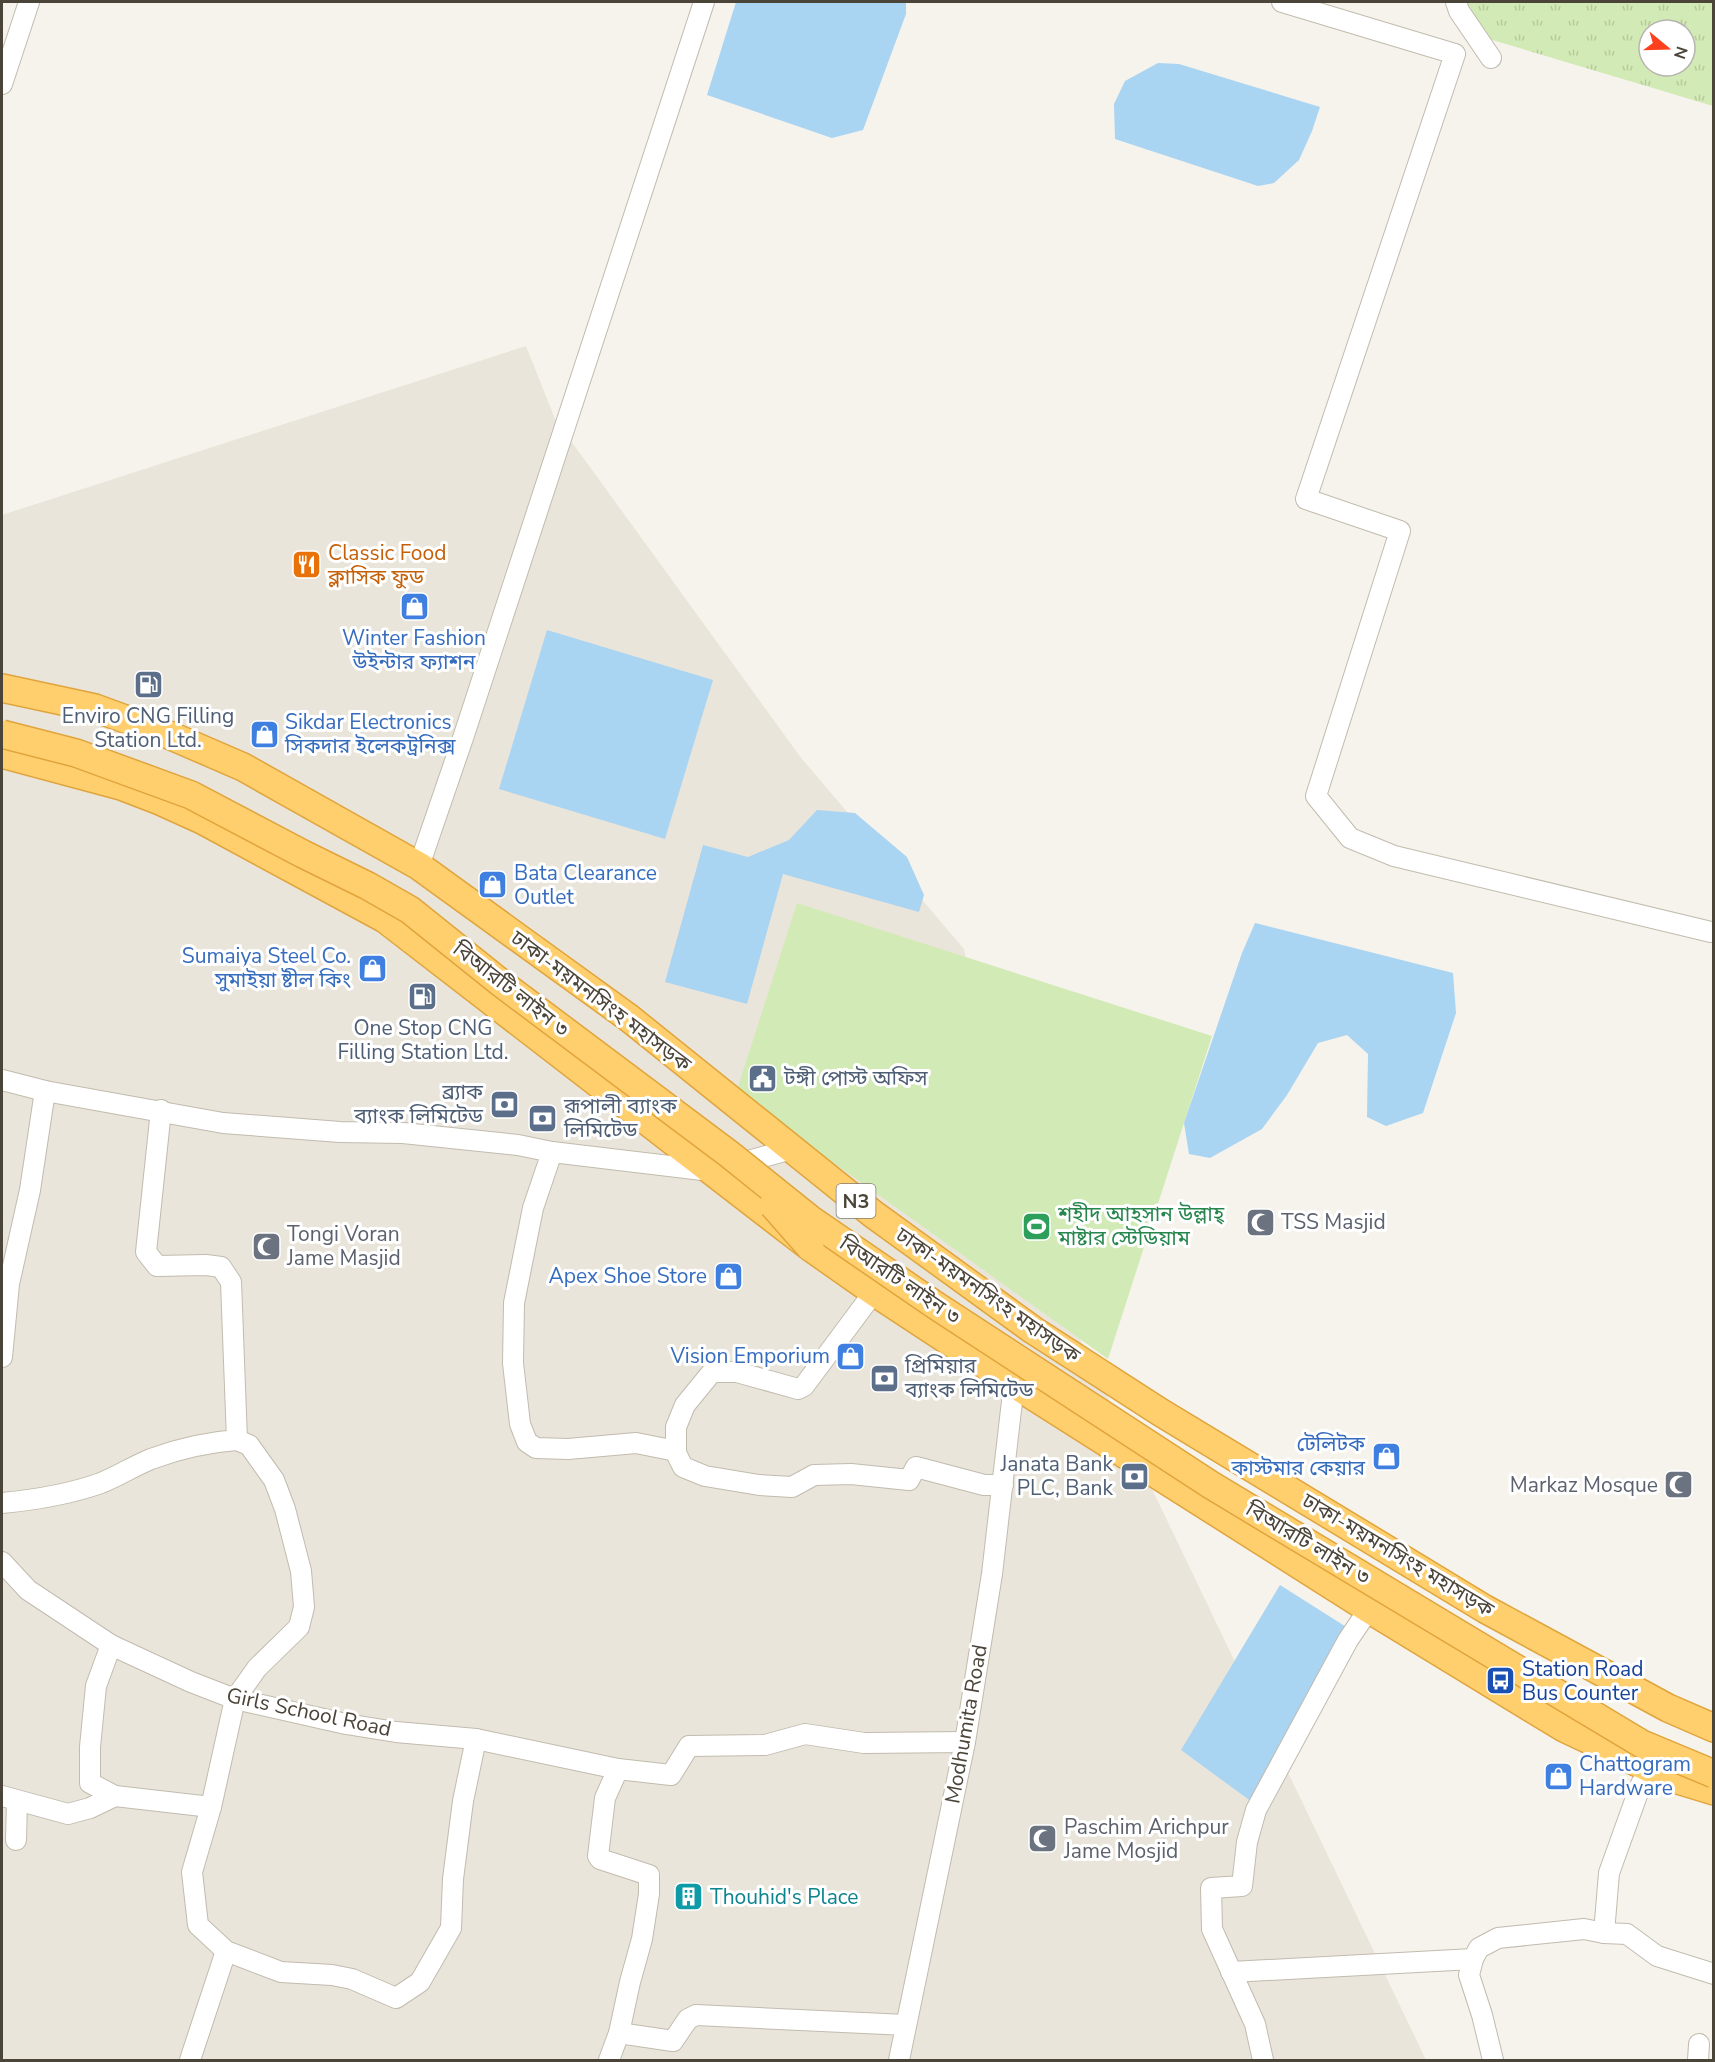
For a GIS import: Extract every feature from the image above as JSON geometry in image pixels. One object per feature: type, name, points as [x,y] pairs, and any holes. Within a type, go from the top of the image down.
[{"type":"highway","name":"ঢাকা-ময়মনসিংহ মহাসড়ক","points":[[2,688],[95,708],[168,735],[243,767],[418,867],[629,1018],[873,1214],[1033,1330],[1160,1412],[1485,1609],[1668,1708],[1713,1728]]},
{"type":"highway","name":"বিআরটি লাইন ৩","points":[[2,734],[76,753],[191,795],[410,910],[720,1162],[810,1219],[935,1305],[1211,1485],[1642,1744],[1713,1774]]},
{"type":"highway","points":[[2,754],[121,786],[160,801],[202,820],[386,919],[720,1162],[810,1247],[1014,1384],[1369,1609],[1564,1728],[1668,1777],[1713,1791]]},
{"type":"street","points":[[2,84],[29,2]]},
{"type":"street","points":[[418,867],[464,735],[704,2]]},
{"type":"street","points":[[1282,2],[1455,54],[1491,58],[1459,11],[1456,2]]},
{"type":"street","points":[[1455,54],[1306,499],[1400,531],[1316,796],[1350,838],[1394,856],[1711,932]]},
{"type":"street","points":[[2,1080],[45,1091],[161,1110],[223,1123],[340,1132],[403,1132],[518,1145],[552,1152],[720,1162],[792,1149]]},
{"type":"street","points":[[2,1357],[5,1283],[30,1190],[45,1091]]},
{"type":"street","points":[[161,1110],[146,1252],[157,1266],[206,1265],[221,1268],[231,1282],[237,1440]]},
{"type":"street","points":[[552,1152],[533,1208],[514,1303],[513,1364],[520,1424],[527,1442],[536,1448],[568,1449],[636,1443],[675,1451]]},
{"type":"street","points":[[874,1292],[804,1386],[794,1388],[737,1372],[712,1372],[685,1405],[676,1427],[675,1451],[683,1467],[700,1475],[759,1485],[792,1487],[814,1475],[842,1474],[909,1480],[916,1467],[984,1485],[1004,1485]]},
{"type":"street","name":"Modhumita Road","points":[[899,2061],[965,1742],[992,1574],[1014,1384]]},
{"type":"street","points":[[2,1503],[22,1502],[100,1483],[152,1459],[210,1442],[237,1440],[249,1445],[274,1480],[285,1509],[301,1571],[304,1607],[299,1627],[257,1668],[235,1700],[211,1807],[192,1872],[198,1925],[226,1951],[281,1972],[332,1975],[352,1979],[396,1998],[420,1982],[451,1928],[454,1868],[463,1800],[476,1739]]},
{"type":"street","name":"Girls School Road","points":[[2,1562],[28,1590],[111,1645],[235,1700],[346,1724],[396,1732],[476,1739],[618,1769],[671,1775],[689,1746],[765,1745],[805,1734],[864,1743],[965,1742]]},
{"type":"street","points":[[1263,2061],[1255,2024],[1212,1929],[1211,1888],[1242,1886],[1247,1842],[1256,1810],[1348,1640],[1369,1609]]},
{"type":"street","points":[[111,1645],[96,1686],[90,1747],[90,1783],[115,1796],[211,1807]]},
{"type":"street","points":[[1604,1933],[1609,1873],[1641,1784],[1651,1768]]},
{"type":"street","points":[[609,2061],[619,2033],[642,1938],[649,1894],[649,1875],[600,1859],[598,1856],[605,1798],[618,1769]]},
{"type":"street","points":[[16,1840],[9,1799],[68,1814],[90,1808],[115,1796]]},
{"type":"street","points":[[1493,2061],[1482,2015],[1469,1976],[1473,1959],[1479,1948],[1498,1938],[1584,1929],[1627,1935],[1656,1956],[1713,1974]]},
{"type":"street","points":[[190,2061],[226,1951]]},
{"type":"street","points":[[1231,1971],[1473,1959]]},
{"type":"street","points":[[619,2033],[673,2042],[688,2019],[696,2014],[906,2025]]},
{"type":"shaded area","points":[[526,346],[555,419],[802,759],[964,949],[1022,1218],[1426,2060],[2,2060],[2,515]]},
{"type":"green space","points":[[1468,2],[1713,2],[1713,106],[1459,30]]},
{"type":"green space","name":"শহীদ আহসান উল্লাহ্‌ মাষ্টার স্টেডিয়াম","points":[[797,903],[1212,1036],[1108,1359],[736,1093]]},
{"type":"water","points":[[736,2],[906,2],[906,14],[863,130],[832,138],[707,95]]},
{"type":"water","points":[[1158,63],[1179,64],[1320,107],[1299,160],[1274,183],[1258,186],[1115,139],[1114,104],[1125,81]]},
{"type":"water","points":[[547,630],[713,680],[665,839],[499,789]]},
{"type":"water","points":[[817,810],[855,813],[907,857],[924,895],[919,912],[783,874],[747,1004],[665,982],[703,845],[748,857],[789,840]]},
{"type":"water","points":[[1255,923],[1453,973],[1456,1013],[1423,1113],[1386,1126],[1367,1117],[1368,1054],[1347,1035],[1318,1043],[1287,1095],[1262,1129],[1210,1158],[1189,1154],[1184,1123],[1242,953]]},
{"type":"water","points":[[1280,1585],[1351,1630],[1252,1802],[1181,1750]]},
{"type":"place","name":"Classic Food ক্লাসিক ফুড","points":[[307,565]]},
{"type":"place","name":"Winter Fashion উইন্টার ফ্যাশন","points":[[414,607]]},
{"type":"place","name":"Enviro CNG Filling Station Ltd.","points":[[148,685]]},
{"type":"place","name":"Sikdar Electronics সিকদার ইলেকট্রনিক্স","points":[[264,734]]},
{"type":"place","name":"Bata Clearance Outlet","points":[[493,885]]},
{"type":"place","name":"Sumaiya Steel Co. সুমাইয়া ষ্টীল কিং","points":[[372,968]]},
{"type":"place","name":"One Stop CNG Filling Station Ltd.","points":[[423,997]]},
{"type":"place","name":"টঙ্গী পোস্ট অফিস","points":[[763,1078]]},
{"type":"place","name":"ব্র্যাক ব্যাংক লিমিটেড","points":[[504,1104]]},
{"type":"place","name":"রূপালী ব্যাংক লিমিটেড","points":[[543,1118]]},
{"type":"place","name":"TSS Masjid","points":[[1260,1222]]},
{"type":"place","name":"শহীদ আহসান উল্লাহ্‌ মাষ্টার স্টেডিয়াম","points":[[1037,1226]]},
{"type":"place","name":"Tongi Voran Jame Masjid","points":[[266,1246]]},
{"type":"place","name":"Apex Shoe Store","points":[[728,1276]]},
{"type":"place","name":"Vision Emporium","points":[[851,1356]]},
{"type":"place","name":"প্রিমিয়ার ব্যাংক লিমিটেড","points":[[884,1378]]},
{"type":"place","name":"টেলিটক কাস্টমার কেয়ার","points":[[1386,1456]]},
{"type":"place","name":"Janata Bank PLC, Bank","points":[[1134,1476]]},
{"type":"place","name":"Markaz Mosque","points":[[1679,1485]]},
{"type":"place","name":"Station Road Bus Counter","points":[[1501,1681]]},
{"type":"place","name":"Chattogram Hardware","points":[[1558,1776]]},
{"type":"place","name":"Paschim Arichpur Jame Mosjid","points":[[1043,1839]]},
{"type":"place","name":"Thouhid's Place","points":[[689,1897]]}]
